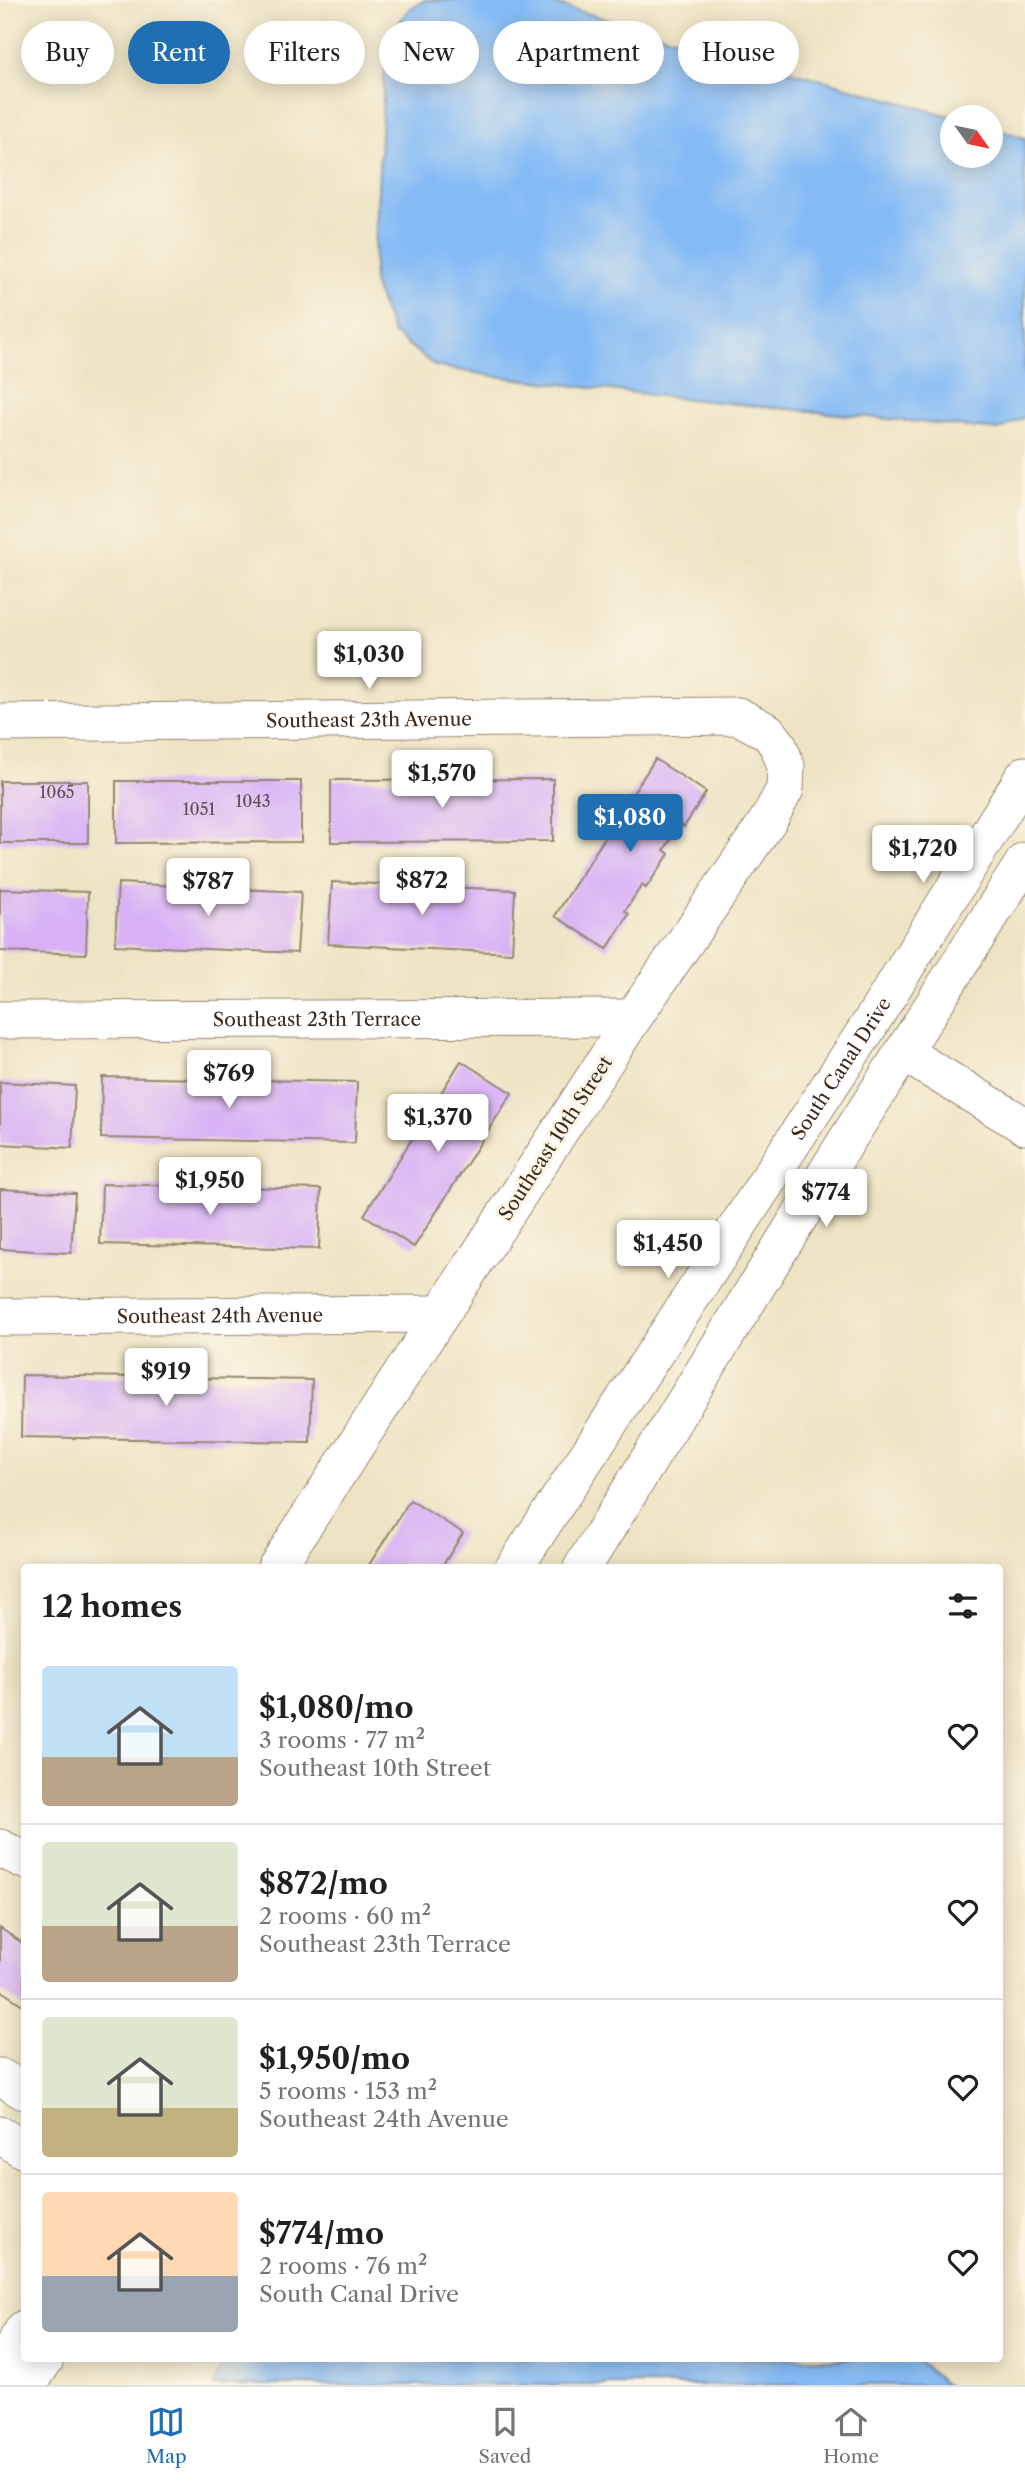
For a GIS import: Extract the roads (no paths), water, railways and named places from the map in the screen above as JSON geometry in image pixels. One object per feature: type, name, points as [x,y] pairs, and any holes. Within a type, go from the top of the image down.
[{"type":"street","name":"Southeast 23th Avenue","points":[[0,723],[738,716]]},
{"type":"street","name":"Southeast 10th Street","points":[[279,1564],[633,1018],[769,819],[785,789],[786,766],[778,745],[768,732],[738,716]]},
{"type":"street","name":"South Canal Drive","points":[[517,1564],[870,1024],[1025,775]]},
{"type":"street","points":[[585,1564],[1025,861]]},
{"type":"street","name":"Southeast 23th Terrace","points":[[0,1020],[633,1018]]},
{"type":"street","points":[[904,1053],[1025,1126]]},
{"type":"street","name":"Southeast 24th Avenue","points":[[0,1317],[441,1314]]},
{"type":"street","points":[[0,1849],[21,1859]]},
{"type":"street","points":[[0,2077],[21,2089]]},
{"type":"street","points":[[0,2135],[21,2148]]},
{"type":"street","points":[[0,2368],[21,2334]]},
{"type":"street","points":[[28,2385],[44,2362]]},
{"type":"water","points":[[425,0],[540,0],[614,21],[493,21],[493,84],[664,84],[664,35],[678,39],[678,84],[799,84],[799,73],[940,113],[940,168],[1003,168],[1003,132],[1025,138],[1025,417],[999,430],[678,398],[494,376],[435,366],[393,333],[373,283],[384,84],[479,84],[479,21],[400,21],[409,9]]},
{"type":"water","points":[[224,2362],[920,2362],[947,2385],[213,2385]]}]
